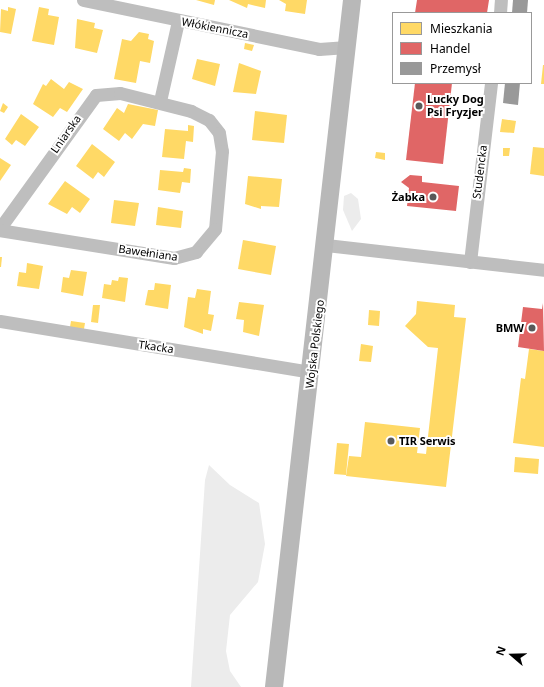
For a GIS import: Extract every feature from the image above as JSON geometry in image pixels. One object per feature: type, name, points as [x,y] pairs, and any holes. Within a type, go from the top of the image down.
[{"type":"main road","name":"Wojska Polskiego","points":[[274,687],[312,372],[352,0]]},
{"type":"street","name":"Włókiennicza","points":[[83,0],[178,21],[319,49],[347,47]]},
{"type":"street","points":[[500,12],[501,0]]},
{"type":"street","points":[[160,101],[178,21]]},
{"type":"street","name":"Studencka","points":[[470,262],[491,84]]},
{"type":"street","name":"Lniarska","points":[[0,229],[92,98],[112,92],[160,101]]},
{"type":"street","name":"Bawełniana","points":[[0,229],[174,258],[196,252],[215,229],[221,141],[209,120],[160,101]]},
{"type":"street","points":[[326,245],[544,270]]},
{"type":"street","name":"Tkacka","points":[[0,321],[312,372]]},
{"type":"shaded area","points":[[351,193],[358,199],[361,219],[352,231],[343,210],[344,196]]},
{"type":"shaded area","points":[[209,465],[230,485],[259,503],[265,544],[258,582],[230,615],[226,651],[230,671],[241,687],[191,687],[205,480]]},
{"type":"building: Mieszkania","points":[[196,0],[215,0],[214,5]]},
{"type":"building: Mieszkania","points":[[229,0],[266,0],[265,8],[248,4],[247,8]]},
{"type":"building: Mieszkania","points":[[279,0],[307,0],[305,14],[285,11],[286,4]]},
{"type":"building: Mieszkania","points":[[8,7],[16,9],[11,34],[0,32],[1,9],[8,11]]},
{"type":"building: Mieszkania","points":[[39,7],[49,9],[48,15],[59,17],[54,45],[32,41]]},
{"type":"building: Mieszkania","points":[[77,19],[95,23],[94,28],[103,30],[97,53],[75,48]]},
{"type":"building: Mieszkania","points":[[139,32],[149,34],[148,39],[154,41],[150,63],[140,61],[136,83],[114,79],[122,39],[131,41]]},
{"type":"building: Mieszkania","points":[[245,43],[254,45],[252,51],[244,49]]},
{"type":"building: Mieszkania","points":[[197,59],[220,64],[215,86],[192,79]]},
{"type":"building: Mieszkania","points":[[239,63],[261,71],[256,94],[233,92]]},
{"type":"building: Mieszkania","points":[[543,65],[544,84],[541,84]]},
{"type":"building: Mieszkania","points":[[51,79],[64,89],[69,82],[83,89],[67,112],[60,108],[53,117],[33,104],[43,84],[46,86]]},
{"type":"building: Mieszkania","points":[[3,103],[8,107],[4,113],[0,111]]},
{"type":"building: Mieszkania","points":[[128,104],[158,110],[155,126],[143,124],[132,139],[125,133],[119,141],[103,129],[117,108],[124,113]]},
{"type":"building: Mieszkania","points":[[255,111],[287,115],[284,143],[252,140]]},
{"type":"building: Mieszkania","points":[[21,114],[39,127],[25,146],[16,140],[12,145],[5,139]]},
{"type":"building: Mieszkania","points":[[502,119],[516,121],[514,133],[500,132]]},
{"type":"building: Mieszkania","points":[[188,125],[194,126],[193,142],[186,141],[184,159],[162,157],[165,129],[188,131]]},
{"type":"building: Mieszkania","points":[[92,144],[115,162],[104,177],[98,172],[93,179],[76,166]]},
{"type":"building: Mieszkania","points":[[533,147],[544,148],[544,176],[530,174]]},
{"type":"building: Mieszkania","points":[[503,148],[510,148],[509,156],[503,156]]},
{"type":"building: Mieszkania","points":[[376,152],[385,153],[385,160],[375,158]]},
{"type":"building: Mieszkania","points":[[0,158],[11,165],[0,181]]},
{"type":"building: Mieszkania","points":[[184,168],[191,169],[190,183],[182,182],[180,193],[158,190],[160,170],[183,172]]},
{"type":"building: Mieszkania","points":[[248,176],[282,179],[279,207],[261,206],[261,209],[245,204]]},
{"type":"building: Mieszkania","points":[[65,181],[90,199],[80,213],[72,207],[67,214],[48,204]]},
{"type":"building: Mieszkania","points":[[114,200],[139,203],[135,226],[111,223]]},
{"type":"building: Mieszkania","points":[[158,207],[183,211],[181,228],[156,225]]},
{"type":"building: Mieszkania","points":[[243,240],[276,246],[271,275],[238,269]]},
{"type":"building: Mieszkania","points":[[0,257],[2,257],[1,267],[0,267]]},
{"type":"building: Mieszkania","points":[[27,263],[43,266],[39,289],[17,286],[19,272],[26,273]]},
{"type":"building: Mieszkania","points":[[71,270],[87,272],[83,296],[61,292],[63,277],[69,278]]},
{"type":"building: Mieszkania","points":[[119,277],[128,278],[125,302],[102,298],[104,284],[111,285],[112,280],[118,281]]},
{"type":"building: Mieszkania","points":[[155,283],[171,285],[168,309],[145,305],[148,290],[154,290]]},
{"type":"building: Mieszkania","points":[[197,289],[211,291],[208,314],[214,315],[211,331],[203,329],[203,334],[184,327],[188,297],[195,298]]},
{"type":"building: Mieszkania","points":[[417,301],[455,305],[454,317],[466,318],[446,487],[346,476],[349,456],[361,457],[365,422],[420,428],[417,453],[426,454],[438,348],[428,347],[405,326],[416,314]]},
{"type":"building: Mieszkania","points":[[239,302],[264,305],[259,336],[243,332],[244,320],[236,319]]},
{"type":"building: Mieszkania","points":[[93,305],[100,305],[98,323],[91,322]]},
{"type":"building: Mieszkania","points":[[369,310],[380,311],[379,326],[368,325]]},
{"type":"building: Mieszkania","points":[[71,321],[85,323],[84,329],[70,327]]},
{"type":"building: Mieszkania","points":[[361,344],[373,346],[371,362],[359,361]]},
{"type":"building: Mieszkania","points":[[529,349],[544,351],[544,447],[513,443],[521,378],[525,379]]},
{"type":"building: Mieszkania","points":[[337,443],[349,444],[346,475],[334,474]]},
{"type":"building: Mieszkania","points":[[515,457],[539,459],[538,474],[514,472]]},
{"type":"building: Handel","points":[[417,0],[489,0],[487,12],[415,12]]},
{"type":"building: Handel","points":[[415,84],[452,84],[443,164],[406,160]]},
{"type":"building: Handel","name":"Żabka","points":[[410,175],[422,176],[422,182],[459,186],[456,211],[407,206],[409,188],[401,182]]},
{"type":"building: Handel","name":"BMW","points":[[543,303],[544,351],[518,347],[523,307],[542,309]]},
{"type":"building: Przemysł","points":[[513,0],[528,0],[527,12],[512,12]]},
{"type":"building: Przemysł","points":[[505,84],[520,84],[518,105],[503,103]]},
{"type":"place","name":"Lucky Dog Psi Fryzjer","points":[[419,106]]},
{"type":"place","name":"Żabka","points":[[433,197]]},
{"type":"place","name":"BMW","points":[[532,328]]},
{"type":"place","name":"TIR Serwis","points":[[391,441]]}]
